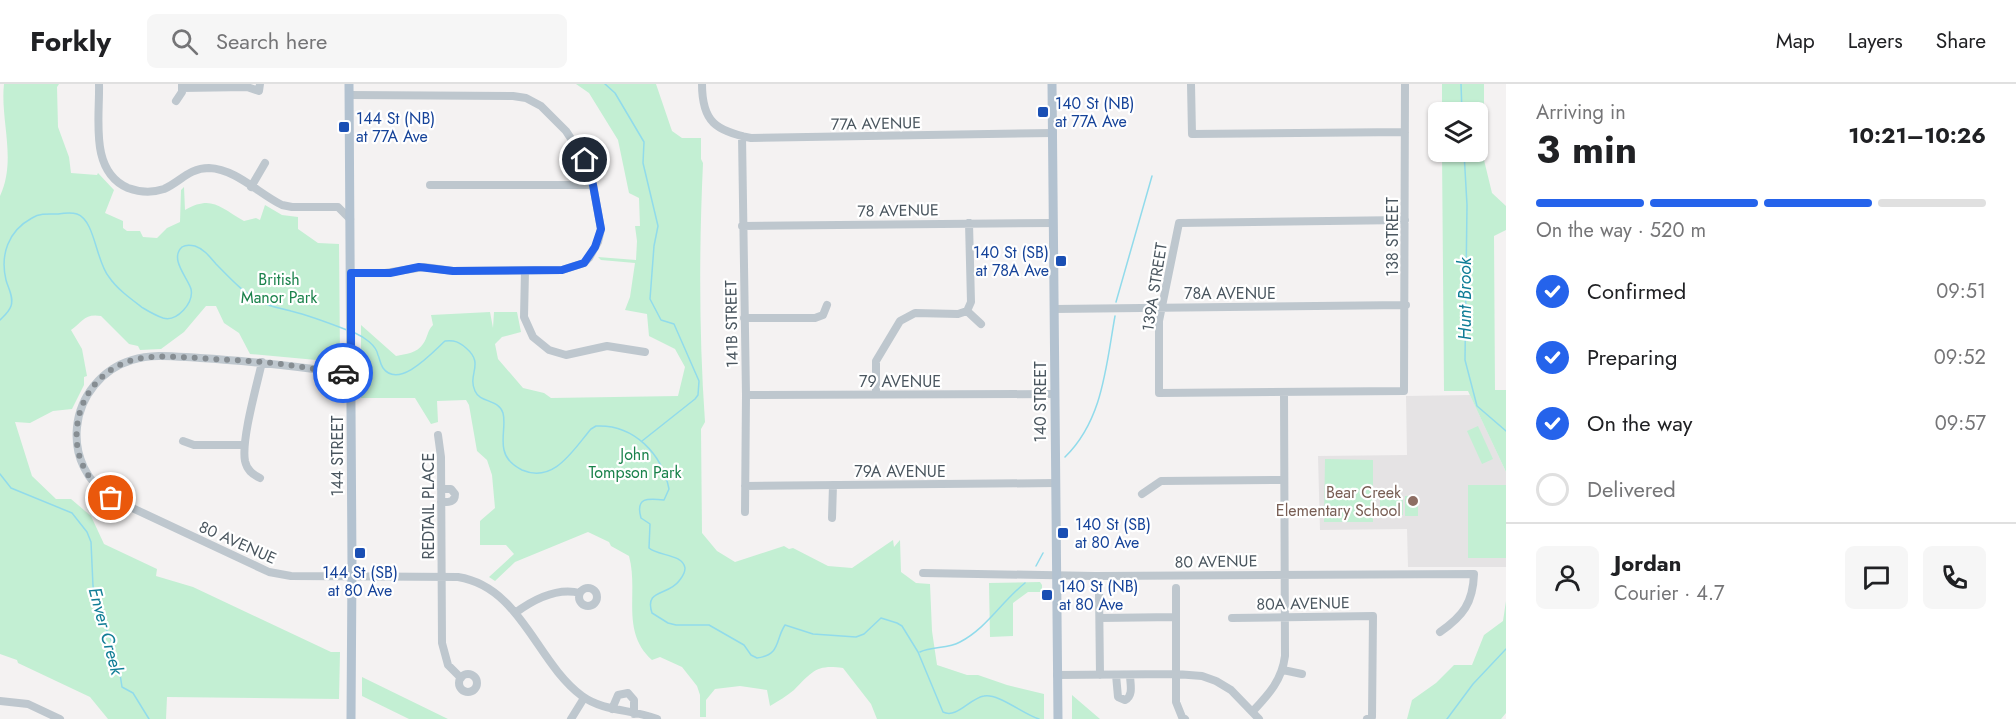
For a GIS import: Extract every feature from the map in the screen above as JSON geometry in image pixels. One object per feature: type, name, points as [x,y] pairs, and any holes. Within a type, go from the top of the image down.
[{"type":"main road","name":"144 STREET","points":[[349,84],[351,719]]},
{"type":"main road","name":"140 STREET","points":[[1052,84],[1058,717]]},
{"type":"street","points":[[99,84],[102,159],[114,178],[125,186],[141,191],[164,189],[189,172],[206,168],[224,171],[285,206],[338,207],[344,202],[350,185]]},
{"type":"street","name":"77A AVENUE","points":[[702,84],[707,116],[718,127],[751,138],[1053,133]]},
{"type":"street","points":[[1191,84],[1192,134],[1405,132]]},
{"type":"street","name":"138 STREET","points":[[1284,393],[1404,390],[1405,84]]},
{"type":"street","points":[[176,100],[182,92],[182,86],[260,87]]},
{"type":"street","points":[[349,95],[513,96],[526,98],[542,106],[574,141],[585,160],[593,185],[601,229],[598,242],[586,260],[562,270],[453,271],[419,267],[390,273],[351,273]]},
{"type":"street","name":"141B STREET","points":[[742,136],[746,395],[745,512]]},
{"type":"street","points":[[251,187],[265,163]]},
{"type":"street","points":[[430,185],[593,185]]},
{"type":"street","points":[[338,207],[350,219]]},
{"type":"street","name":"139A STREET","points":[[1284,393],[1159,393],[1159,321],[1179,223],[1406,220]]},
{"type":"street","points":[[876,394],[876,361],[900,321],[915,314],[958,314],[967,311],[971,302],[969,223]]},
{"type":"street","name":"78 AVENUE","points":[[742,226],[1053,223]]},
{"type":"street","points":[[586,260],[590,271]]},
{"type":"street","points":[[525,271],[524,317],[533,337],[549,350],[566,355],[607,346],[645,352]]},
{"type":"street","points":[[744,318],[815,318],[823,315],[827,305]]},
{"type":"street","name":"78A AVENUE","points":[[1054,309],[1406,305]]},
{"type":"street","points":[[967,311],[981,324]]},
{"type":"street","name":"80 AVENUE","points":[[262,362],[143,357],[121,364],[94,386],[80,411],[76,441],[83,467],[96,486],[120,503],[269,572],[291,576],[470,579],[485,585],[503,599],[560,676],[584,698]]},
{"type":"street","points":[[260,478],[250,473],[247,467],[244,445],[262,362],[351,374]]},
{"type":"street","points":[[1253,711],[1272,692],[1283,670],[1286,649],[1284,393]]},
{"type":"street","name":"79 AVENUE","points":[[746,395],[1055,394]]},
{"type":"street","name":"REDTAIL PLACE","points":[[438,435],[441,443],[444,653],[448,665],[461,678]]},
{"type":"street","points":[[183,441],[194,445],[244,445]]},
{"type":"street","points":[[1142,494],[1161,481],[1284,480]]},
{"type":"street","name":"79A AVENUE","points":[[745,486],[1056,483]]},
{"type":"street","points":[[832,485],[832,518]]},
{"type":"street","points":[[441,489],[452,489],[456,494],[453,500],[441,502]]},
{"type":"street","name":"80 AVENUE","points":[[923,573],[1474,574],[1471,597],[1466,609],[1457,621],[1440,632]]},
{"type":"street","points":[[1176,588],[1176,702],[1185,719]]},
{"type":"street","points":[[515,613],[548,594],[570,590],[580,593]]},
{"type":"street","points":[[1099,591],[1100,675]]},
{"type":"street","name":"80A AVENUE","points":[[1232,618],[1373,616],[1372,717],[1367,719]]},
{"type":"street","points":[[1100,618],[1176,617]]},
{"type":"street","points":[[1283,670],[1302,674]]},
{"type":"street","points":[[1057,675],[1176,674],[1202,676],[1231,690],[1259,719]]},
{"type":"street","points":[[1116,675],[1116,693],[1118,697],[1125,700],[1131,693],[1130,675]]},
{"type":"street","points":[[612,709],[618,695],[628,693],[634,700],[634,714]]},
{"type":"street","points":[[571,719],[584,698],[612,709],[657,719]]},
{"type":"street","points":[[0,701],[28,704],[60,719]]},
{"type":"shaded area","name":"Bear Creek Elementary School","points":[[1470,395],[1506,472],[1506,567],[1408,567],[1407,529],[1320,530],[1318,456],[1407,455],[1406,396]]},
{"type":"green space","name":"British Manor Park","points":[[4,84],[59,84],[57,87],[58,127],[69,157],[71,173],[97,175],[98,173],[114,190],[105,213],[123,221],[123,228],[127,231],[140,231],[143,237],[157,238],[167,228],[180,222],[181,190],[184,187],[185,210],[202,203],[209,203],[221,207],[244,221],[256,218],[260,220],[265,205],[282,215],[298,217],[298,229],[318,243],[339,244],[340,357],[338,357],[338,362],[250,354],[239,333],[224,323],[216,306],[206,306],[184,332],[161,349],[140,350],[138,346],[129,344],[101,316],[96,315],[84,319],[71,330],[82,349],[87,376],[84,377],[84,385],[72,409],[53,411],[30,423],[15,422],[32,476],[56,499],[71,499],[91,516],[104,544],[157,569],[156,576],[193,587],[331,652],[340,652],[339,699],[167,697],[166,719],[108,719],[90,697],[18,663],[17,660],[0,654],[0,196],[5,182],[8,154]]},
{"type":"green space","name":"John Tompson Park","points":[[576,84],[656,84],[672,131],[682,138],[701,138],[703,163],[700,260],[705,422],[701,429],[702,533],[717,551],[735,562],[784,546],[789,549],[793,548],[828,566],[852,568],[893,540],[894,547],[900,540],[901,572],[916,583],[930,584],[932,631],[937,665],[967,675],[978,675],[1044,694],[1044,719],[877,719],[871,704],[843,668],[834,667],[820,668],[815,671],[791,692],[770,706],[767,690],[740,686],[715,689],[706,700],[706,717],[700,717],[700,695],[697,686],[682,667],[660,657],[652,660],[642,649],[633,624],[632,570],[629,556],[611,546],[609,542],[588,532],[515,562],[495,581],[489,577],[514,554],[506,545],[480,545],[480,521],[495,508],[492,475],[487,460],[477,451],[469,405],[466,400],[437,401],[438,422],[431,424],[415,398],[361,398],[361,325],[396,356],[411,353],[421,347],[433,325],[431,315],[490,312],[493,328],[494,312],[517,312],[521,332],[502,337],[495,344],[498,359],[523,388],[544,393],[551,398],[678,396],[685,367],[675,349],[649,336],[647,314],[625,310],[630,297],[635,263],[601,260],[598,257],[636,260],[635,226],[640,226],[639,198],[629,193],[618,140],[589,93]]},
{"type":"green space","points":[[1442,84],[1484,84],[1484,102],[1442,102]]},
{"type":"green space","points":[[1442,162],[1484,162],[1492,193],[1506,206],[1506,230],[1494,236],[1495,390],[1506,390],[1506,472],[1468,391],[1444,391]]},
{"type":"green space","points":[[1478,426],[1493,459],[1482,464],[1467,431]]},
{"type":"green space","points":[[1325,459],[1373,460],[1373,522],[1324,522]]},
{"type":"green space","points":[[1468,485],[1506,485],[1506,558],[1468,558]]},
{"type":"green space","points":[[1405,496],[1418,496],[1418,516],[1405,516]]},
{"type":"green space","points":[[1380,498],[1403,499],[1403,515],[1380,514]]},
{"type":"green space","points":[[1040,582],[1042,592],[1028,592],[1013,603],[1013,636],[990,637],[989,583]]},
{"type":"green space","points":[[1506,601],[1506,713],[1501,719],[1407,719],[1412,700],[1436,683],[1454,665],[1472,665],[1484,635],[1503,621]]},
{"type":"green space","points":[[362,677],[448,719],[409,719],[362,696]]},
{"type":"green space","points":[[1072,695],[1100,719],[1072,719]]},
{"type":"waterway","points":[[605,84],[615,93],[644,142],[643,163],[658,226],[650,299],[661,320],[674,324],[699,381],[698,395],[695,399],[642,441]]},
{"type":"waterway","name":"Hunt Brook","points":[[1461,84],[1462,102]]},
{"type":"waterway","name":"Hunt Brook","points":[[1465,162],[1467,205],[1465,360],[1477,406],[1506,431]]},
{"type":"waterway","points":[[1116,302],[1152,176]]},
{"type":"waterway","points":[[0,320],[12,303],[4,271],[5,253],[12,237],[24,223],[35,216],[70,213],[77,214],[88,224],[101,262],[112,281],[143,308],[163,318],[179,314],[190,300],[191,289],[180,268],[178,257],[182,247],[192,245],[204,251],[237,285],[261,302],[313,317],[347,330]]},
{"type":"waterway","points":[[1065,457],[1078,442],[1095,409],[1105,373],[1115,316]]},
{"type":"waterway","points":[[355,333],[375,348],[383,368],[390,374],[398,375],[416,367],[445,341],[454,341],[463,346],[474,359],[473,385],[475,391],[481,398],[498,405],[501,409],[504,417],[505,453],[511,462],[522,470],[533,473],[553,469],[562,463],[596,426],[622,430],[644,444],[660,464],[669,489],[664,500],[648,499],[641,503],[641,518],[650,524],[649,548],[680,560],[685,568],[683,575],[674,586],[654,596],[651,600],[652,613],[668,623],[709,625],[744,645],[751,655],[757,658],[770,654],[774,650],[785,625],[813,634],[856,637],[864,634],[881,618],[902,626],[918,652],[943,712],[953,713],[979,698],[990,696],[1039,719]]},
{"type":"waterway","name":"Enver Creek","points":[[0,474],[11,488],[72,513],[87,532],[91,542],[93,586],[98,611],[113,644],[112,664],[120,674],[122,687],[133,693],[149,719]]},
{"type":"waterway","points":[[1036,566],[1043,553]]},
{"type":"waterway","points":[[920,652],[955,644],[970,636],[1025,583]]},
{"type":"waterway","name":"Hunt Brook","points":[[1447,719],[1473,684],[1506,649]]},
{"type":"way so far","points":[[111,498],[96,486],[83,467],[77,447],[76,429],[82,406],[90,391],[106,374],[121,364],[155,356],[262,362],[343,373]]},
{"type":"place","name":"140 St (NB) at 77A Ave","points":[[1043,112]]},
{"type":"place","name":"144 St (NB) at 77A Ave","points":[[344,127]]},
{"type":"place","name":"140 St (SB) at 78A Ave","points":[[1061,261]]},
{"type":"place","name":"Bear Creek Elementary School","points":[[1413,501]]},
{"type":"place","name":"140 St (SB) at 80 Ave","points":[[1063,533]]},
{"type":"place","name":"144 St (SB) at 80 Ave","points":[[360,553]]},
{"type":"place","name":"140 St (NB) at 80 Ave","points":[[1047,595]]},
{"type":"route","points":[[343,373],[351,374],[351,273],[390,273],[419,267],[453,271],[562,270],[584,263],[595,247],[601,229],[593,185],[585,160]]}]
